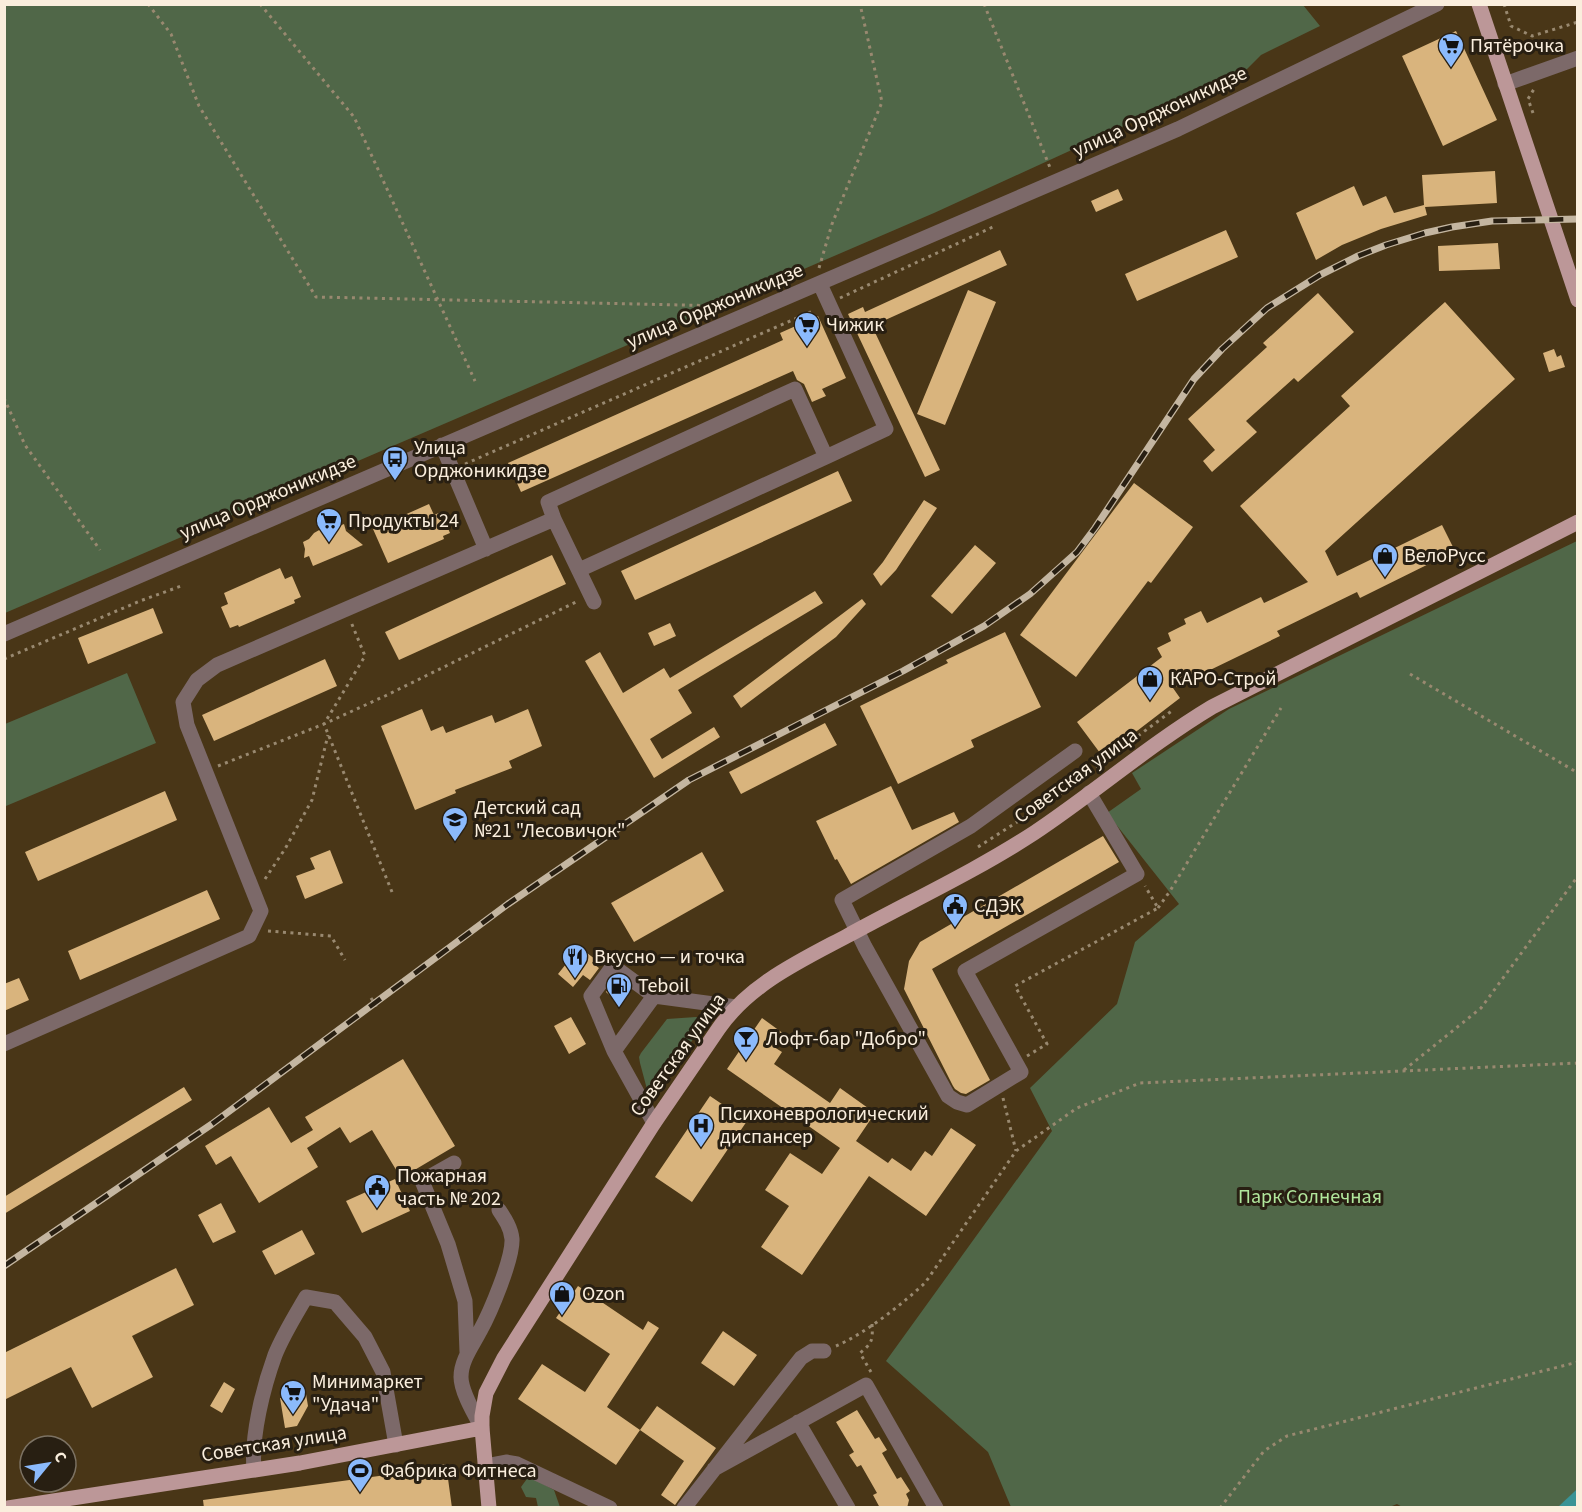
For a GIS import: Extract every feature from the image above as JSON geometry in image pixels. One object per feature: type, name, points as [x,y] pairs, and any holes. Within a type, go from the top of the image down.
[{"type":"main road","points":[[1479,4],[1578,300]]},
{"type":"main road","name":"Советская улица","points":[[8,1508],[254,1470],[482,1428],[486,1393],[504,1358],[654,1123],[736,1007],[768,981],[808,957],[971,870],[1034,833],[1184,724],[1212,707],[1578,522]]},
{"type":"main road","points":[[482,1428],[489,1508]]},
{"type":"street","name":"улица Орджоникидзе","points":[[4,634],[1178,129],[1412,10],[1437,4]]},
{"type":"street","points":[[1505,84],[1578,58]]},
{"type":"street","points":[[579,570],[886,429],[829,304],[816,285]]},
{"type":"street","points":[[592,598],[548,502],[795,389],[826,457]]},
{"type":"street","points":[[442,446],[486,549]]},
{"type":"street","points":[[4,1044],[249,936],[261,911],[186,725],[183,702],[197,680],[217,665],[554,519]]},
{"type":"street","points":[[1075,751],[971,826],[842,900],[856,931],[948,1096],[957,1102],[967,1104],[1021,1072],[965,971],[1137,874],[1089,793]]},
{"type":"street","points":[[654,1123],[614,1051],[591,996],[613,966],[654,996],[736,1007]]},
{"type":"street","points":[[614,1051],[654,996]]},
{"type":"street","points":[[454,1163],[422,1181],[448,1244],[465,1301],[468,1353]]},
{"type":"street","points":[[482,1428],[462,1385],[461,1377],[462,1366],[488,1314],[511,1250],[510,1230],[499,1210]]},
{"type":"street","points":[[254,1470],[252,1452],[262,1398],[275,1355],[306,1298],[335,1302],[365,1337],[383,1372],[396,1445]]},
{"type":"street","points":[[684,1508],[801,1359],[812,1351],[824,1351]]},
{"type":"street","points":[[714,1469],[866,1385],[936,1508]]},
{"type":"street","points":[[798,1422],[848,1508]]},
{"type":"street","points":[[485,1466],[506,1462],[517,1464],[610,1508]]},
{"type":"path","points":[[148,4],[171,34],[199,106],[316,297],[732,306]]},
{"type":"path","points":[[260,4],[354,117],[475,381]]},
{"type":"path","points":[[816,285],[832,224],[882,102],[860,4]]},
{"type":"path","points":[[984,4],[1056,182]]},
{"type":"path","points":[[1504,4],[1511,26],[1532,36],[1578,22]]},
{"type":"path","points":[[1535,121],[1528,99],[1536,87]]},
{"type":"path","points":[[453,470],[829,304],[1000,224]]},
{"type":"path","points":[[4,398],[25,445],[100,550]]},
{"type":"path","points":[[4,659],[140,601],[184,585]]},
{"type":"path","points":[[205,771],[324,724],[592,598]]},
{"type":"path","points":[[324,724],[365,656],[346,609]]},
{"type":"path","points":[[1410,674],[1578,773]]},
{"type":"path","points":[[1016,1063],[1047,1044],[1015,986],[1158,908],[1281,708]]},
{"type":"path","points":[[973,850],[1053,799],[1173,710]]},
{"type":"path","points":[[324,724],[392,892]]},
{"type":"path","points":[[254,894],[285,849],[312,800],[328,734]]},
{"type":"path","points":[[1137,874],[1158,908]]},
{"type":"path","points":[[1403,1071],[1481,1008],[1578,876]]},
{"type":"path","points":[[252,929],[331,936],[345,960]]},
{"type":"path","points":[[824,1351],[872,1324],[908,1299],[925,1283],[1016,1151],[1077,1108],[1140,1083],[1578,1063]]},
{"type":"path","points":[[1000,1085],[1016,1151]]},
{"type":"path","points":[[860,1353],[870,1344],[873,1337],[872,1324]]},
{"type":"path","points":[[1220,1508],[1264,1450],[1287,1436],[1578,1362]]},
{"type":"green space","points":[[5,5],[1303,5],[1320,26],[1261,55],[1246,70],[934,213],[5,613]]},
{"type":"green space","name":"Парк Солнечная","points":[[1577,541],[1577,1489],[1558,1508],[1404,1508],[1397,1504],[1387,1508],[1011,1507],[988,1452],[886,1361],[1052,1131],[1030,1088],[1117,1004],[1135,942],[1179,904],[1107,813],[1141,789],[1132,773],[1229,709]]},
{"type":"green space","points":[[127,673],[156,743],[6,806],[4,802],[5,724]]},
{"type":"green space","points":[[696,1017],[702,1020],[702,1026],[657,1092],[651,1095],[648,1093],[640,1063],[641,1053],[667,1019]]},
{"type":"green space","points":[[529,1476],[554,1490],[560,1507],[538,1507],[536,1498],[526,1497],[521,1487]]},
{"type":"water","points":[[1577,1489],[1577,1507],[1558,1507]]},
{"type":"building","points":[[1456,31],[1497,120],[1443,146],[1402,56]]},
{"type":"building","points":[[1495,171],[1497,203],[1425,207],[1427,215],[1381,229],[1342,245],[1316,260],[1296,213],[1354,186],[1363,206],[1386,196],[1394,213],[1424,205],[1422,175]]},
{"type":"building","points":[[1118,189],[1123,200],[1096,212],[1091,201]]},
{"type":"building","points":[[1226,230],[1238,257],[1137,301],[1125,274]]},
{"type":"building","points":[[1498,243],[1500,269],[1439,271],[1438,246]]},
{"type":"building","points":[[1000,250],[1007,265],[872,326],[940,470],[925,477],[848,314],[863,307],[865,312]]},
{"type":"building","points":[[968,290],[996,302],[945,425],[917,414]]},
{"type":"building","points":[[1318,293],[1354,332],[1298,382],[1294,378],[1246,421],[1257,432],[1212,472],[1203,461],[1215,450],[1188,419],[1267,347],[1263,343]]},
{"type":"building","points":[[1445,302],[1515,379],[1325,551],[1337,576],[1442,525],[1455,551],[1360,598],[1357,592],[1277,631],[1280,636],[1173,688],[1180,698],[1103,757],[1077,722],[1162,657],[1157,648],[1171,641],[1168,633],[1186,624],[1184,619],[1201,611],[1207,623],[1261,597],[1264,603],[1308,582],[1240,506],[1350,406],[1341,396]]},
{"type":"building","points":[[818,316],[846,378],[822,389],[826,396],[812,402],[804,384],[797,380],[793,371],[521,492],[508,463],[783,340],[780,333]]},
{"type":"building","points":[[1554,349],[1557,357],[1561,355],[1565,367],[1549,372],[1543,353]]},
{"type":"building","points":[[838,471],[852,501],[635,600],[621,571]]},
{"type":"building","points":[[1134,483],[1193,527],[1151,583],[1148,581],[1076,677],[1020,635]]},
{"type":"building","points":[[924,500],[937,508],[896,570],[881,586],[873,574]]},
{"type":"building","points":[[429,504],[434,515],[441,512],[450,533],[443,536],[444,539],[388,563],[373,529]]},
{"type":"building","points":[[344,524],[346,531],[363,545],[313,566],[309,556],[304,558],[303,542],[321,529]]},
{"type":"building","points":[[975,545],[996,563],[952,614],[931,596]]},
{"type":"building","points":[[552,555],[566,584],[399,660],[385,632]]},
{"type":"building","points":[[280,568],[285,579],[292,576],[301,597],[294,600],[295,603],[239,627],[238,625],[230,628],[221,607],[228,604],[224,593]]},
{"type":"building","points":[[815,591],[823,603],[678,690],[692,713],[650,739],[662,759],[714,727],[720,737],[654,778],[585,661],[600,652],[623,693],[664,668],[670,678]]},
{"type":"building","points":[[862,599],[866,604],[836,637],[741,708],[733,696]]},
{"type":"building","points":[[153,608],[163,633],[88,664],[78,638]]},
{"type":"building","points":[[670,623],[676,636],[654,646],[648,633]]},
{"type":"building","points":[[1005,632],[1041,707],[971,740],[974,747],[898,784],[860,706],[948,663],[946,660]]},
{"type":"building","points":[[325,659],[337,686],[214,741],[202,715]]},
{"type":"building","points":[[422,709],[431,731],[443,726],[446,733],[492,715],[495,723],[528,709],[542,746],[509,761],[512,768],[455,790],[456,793],[415,810],[381,726]]},
{"type":"building","points":[[825,723],[837,745],[741,794],[729,772]]},
{"type":"building","points":[[891,786],[912,830],[954,812],[959,822],[851,884],[837,859],[835,860],[816,821]]},
{"type":"building","points":[[165,791],[177,820],[38,881],[25,852]]},
{"type":"building","points":[[1103,836],[1119,862],[932,969],[990,1080],[966,1094],[961,1093],[953,1086],[904,989],[909,961],[920,942]]},
{"type":"building","points":[[330,850],[343,883],[305,899],[296,876],[315,869],[310,858]]},
{"type":"building","points":[[702,852],[724,891],[634,942],[611,903]]},
{"type":"building","points":[[207,890],[220,919],[80,980],[68,951]]},
{"type":"building","points":[[583,950],[595,959],[592,963],[599,968],[590,980],[583,975],[573,987],[558,974],[574,954],[578,957]]},
{"type":"building","points":[[19,978],[29,1000],[4,1011],[4,984]]},
{"type":"building","points":[[615,980],[624,987],[614,999],[606,992]]},
{"type":"building","points":[[571,1017],[586,1044],[569,1054],[554,1026]]},
{"type":"building","points":[[762,1018],[784,1034],[774,1047],[782,1052],[774,1064],[830,1103],[840,1088],[875,1113],[856,1141],[888,1163],[892,1158],[911,1171],[925,1151],[932,1156],[951,1128],[976,1145],[926,1216],[869,1176],[802,1275],[761,1247],[789,1206],[765,1190],[790,1153],[822,1174],[840,1148],[727,1069]]},
{"type":"building","points":[[403,1059],[455,1146],[401,1178],[372,1130],[350,1143],[340,1127],[307,1148],[318,1167],[259,1203],[231,1156],[216,1165],[205,1146],[269,1107],[291,1143],[313,1130],[305,1117]]},
{"type":"building","points":[[184,1087],[192,1100],[4,1214],[4,1197]]},
{"type":"building","name":"Психоневрологический диспансер","points":[[710,1096],[747,1121],[692,1202],[655,1177]]},
{"type":"building","points":[[395,1179],[410,1211],[362,1233],[346,1201]]},
{"type":"building","points":[[221,1203],[236,1232],[213,1243],[198,1215]]},
{"type":"building","points":[[302,1230],[315,1254],[275,1275],[262,1251]]},
{"type":"building","points":[[176,1268],[194,1305],[132,1336],[153,1377],[92,1408],[71,1367],[4,1400],[4,1353]]},
{"type":"building","points":[[578,1286],[643,1330],[648,1321],[659,1328],[607,1407],[640,1430],[616,1465],[518,1399],[542,1364],[585,1392],[610,1354],[556,1318]]},
{"type":"building","points":[[723,1331],[757,1355],[734,1386],[701,1363]]},
{"type":"building","points":[[224,1382],[235,1389],[222,1413],[210,1406]]},
{"type":"building","name":"Минимаркет \"Удача\"","points":[[306,1394],[308,1406],[297,1426],[285,1428],[280,1398]]},
{"type":"building","points":[[657,1406],[716,1448],[675,1505],[661,1495],[684,1461],[640,1430]]},
{"type":"building","points":[[857,1410],[875,1439],[879,1437],[887,1450],[882,1453],[897,1479],[901,1477],[910,1491],[906,1494],[909,1500],[907,1508],[880,1508],[873,1495],[877,1493],[861,1465],[857,1467],[849,1455],[854,1452],[836,1422]]},
{"type":"building","points":[[446,1464],[452,1508],[204,1508],[203,1500],[401,1473],[400,1470]]},
{"type":"railway","points":[[4,1266],[212,1124],[508,904],[689,780],[903,671],[984,626],[1030,594],[1077,552],[1194,379],[1222,349],[1267,308],[1320,275],[1358,256],[1425,233],[1492,221],[1578,219]]},
{"type":"place","name":"Пятёрочка","points":[[1451,69]]},
{"type":"place","name":"Чижик","points":[[807,348]]},
{"type":"place","name":"Улица Орджоникидзе","points":[[395,482]]},
{"type":"place","name":"Продукты 24","points":[[329,544]]},
{"type":"place","name":"ВелоРусс","points":[[1385,579]]},
{"type":"place","name":"КАРО-Строй","points":[[1150,702]]},
{"type":"place","name":"Детский сад №21 \"Лесовичок\"","points":[[455,843]]},
{"type":"place","name":"СДЭК","points":[[955,929]]},
{"type":"place","name":"Вкусно — и точка","points":[[575,980]]},
{"type":"place","name":"Teboil","points":[[619,1009]]},
{"type":"place","name":"Лофт-бар \"Добро\"","points":[[746,1062]]},
{"type":"place","name":"Психоневрологический диспансер","points":[[701,1149]]},
{"type":"place","name":"Пожарная часть № 202","points":[[377,1210]]},
{"type":"place","name":"Ozon","points":[[562,1317]]},
{"type":"place","name":"Минимаркет \"Удача\"","points":[[293,1416]]},
{"type":"place","name":"Фабрика Фитнеса","points":[[360,1494]]}]
